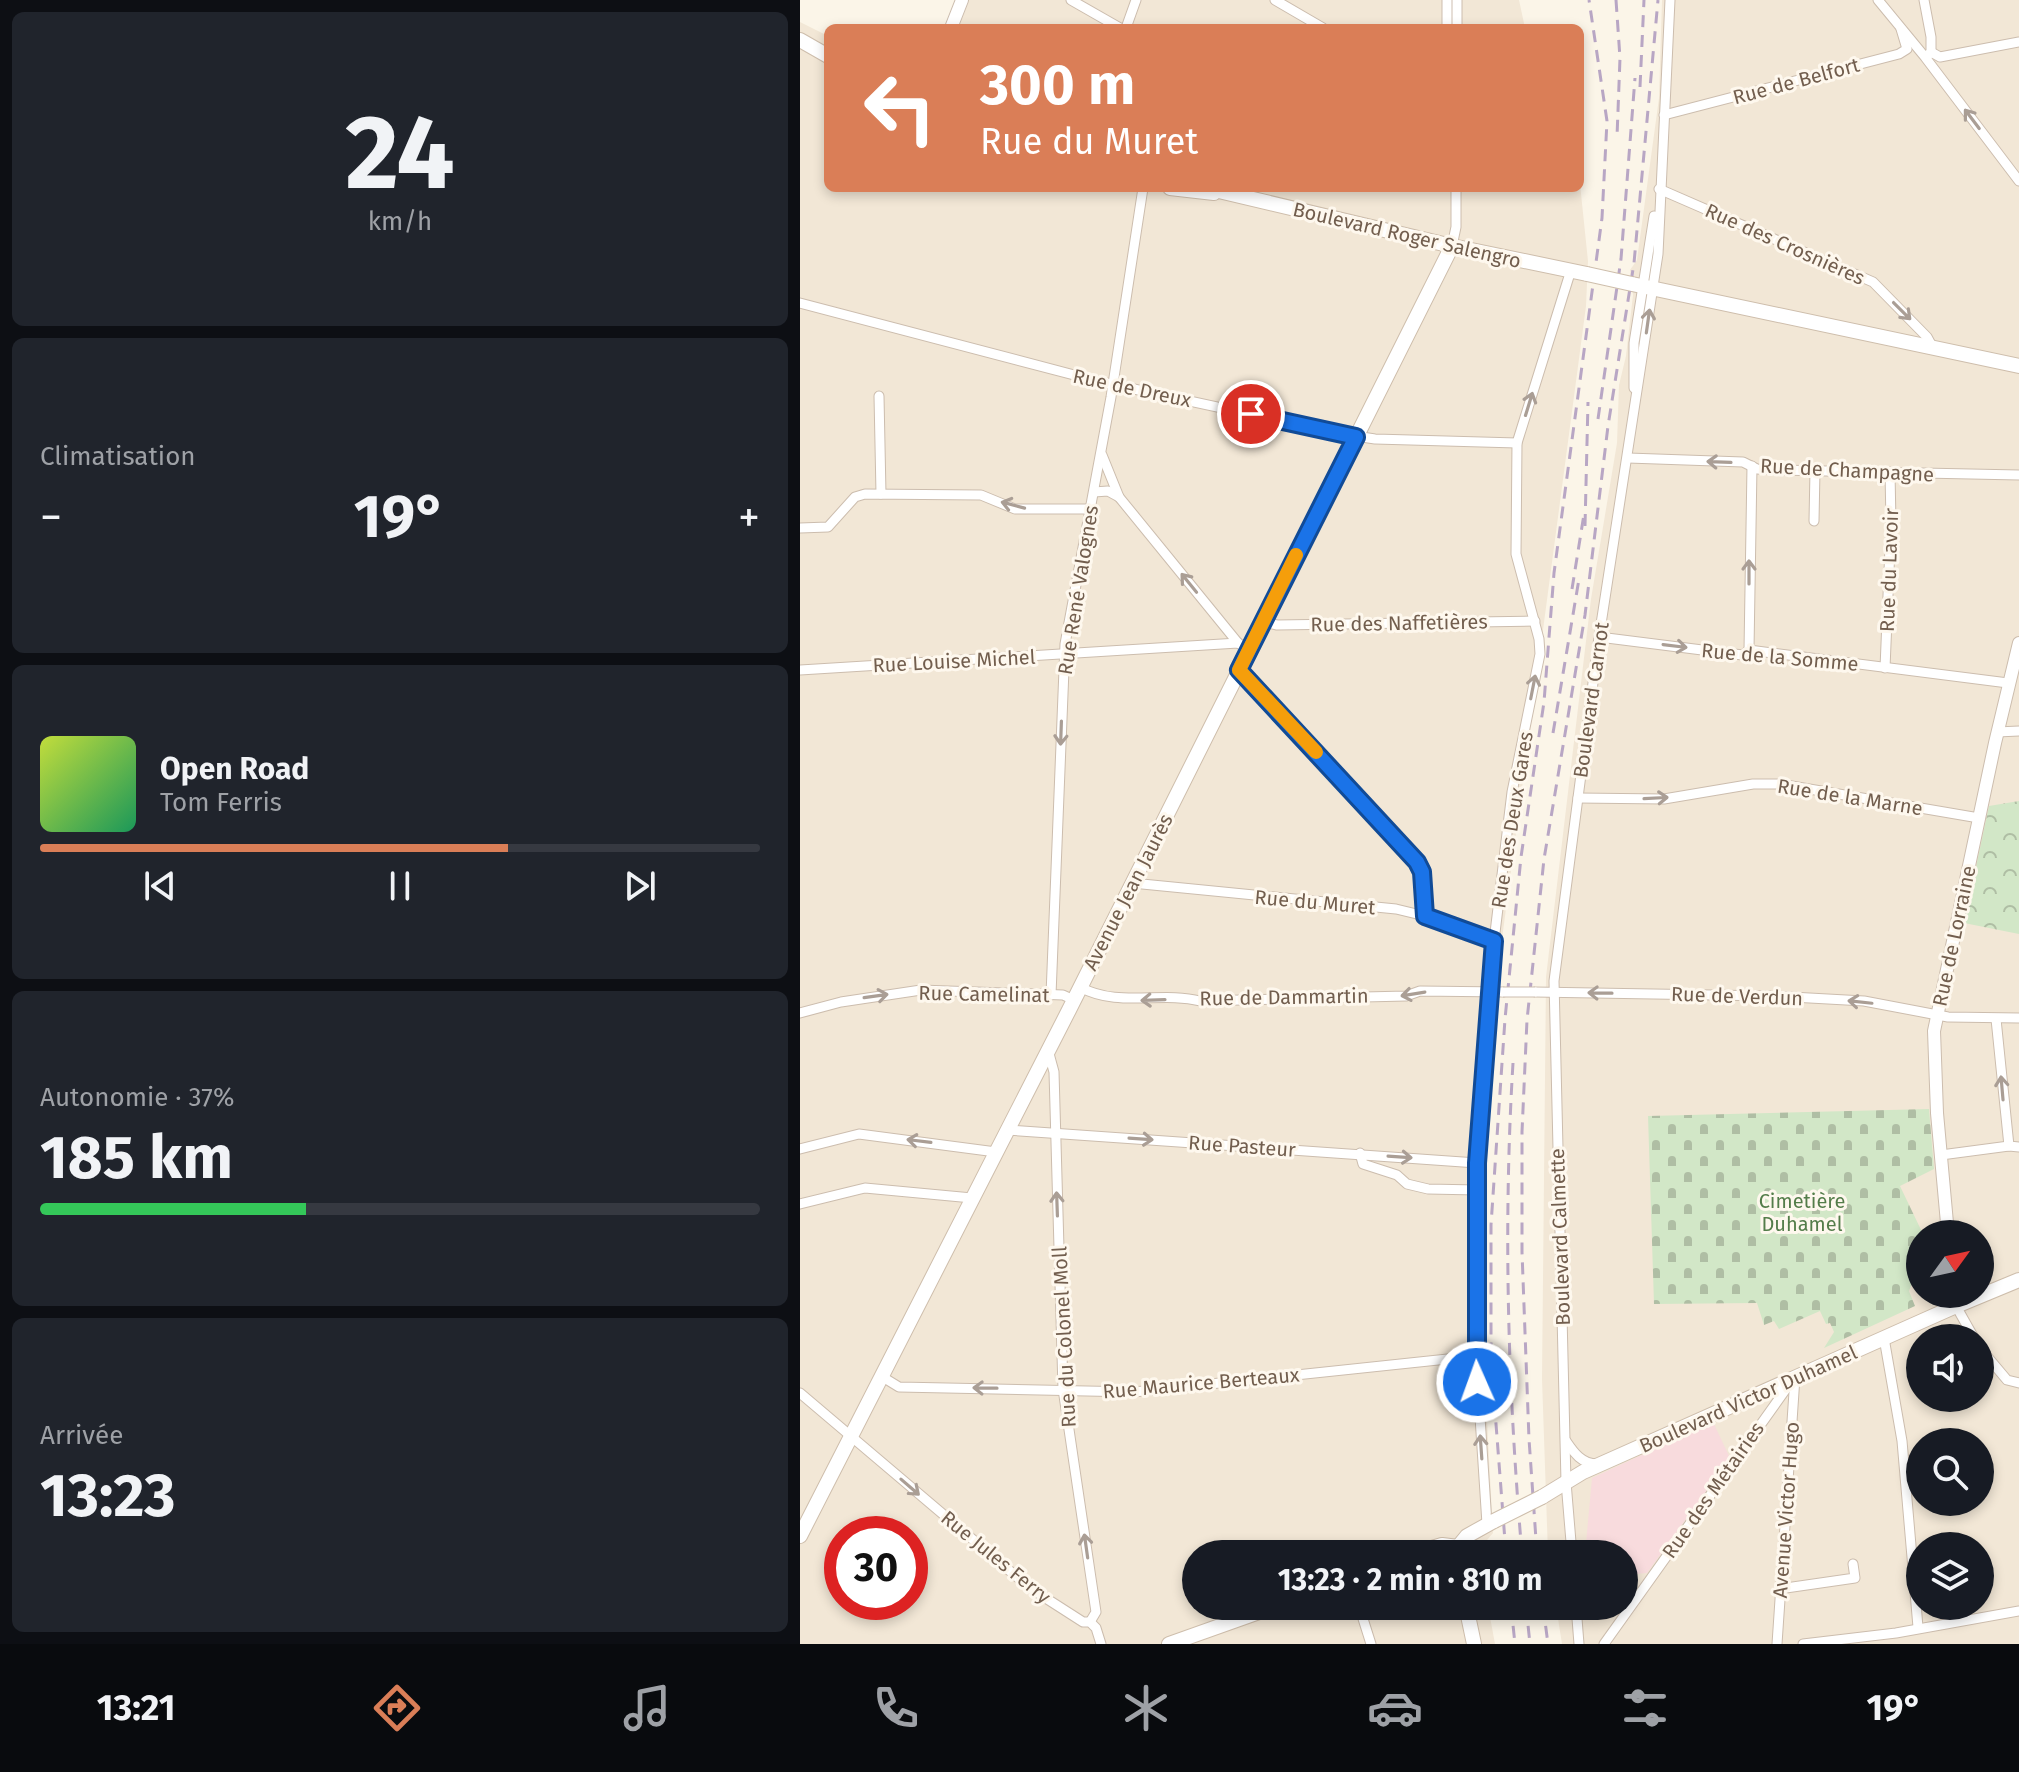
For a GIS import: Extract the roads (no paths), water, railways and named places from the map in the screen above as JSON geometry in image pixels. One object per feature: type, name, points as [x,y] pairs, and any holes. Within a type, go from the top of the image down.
[{"type":"main road","points":[[800,38],[824,47]]},
{"type":"main road","points":[[800,38],[824,53]]},
{"type":"main road","name":"Boulevard Roger Salengro","points":[[1208,192],[1254,194],[1452,246],[1933,348],[2017,361]]},
{"type":"main road","name":"Boulevard Roger Salengro","points":[[1220,192],[1227,194]]},
{"type":"main road","name":"Avenue Jean Jaurès","points":[[800,1536],[1239,670],[1244,647],[1263,622],[1452,246]]},
{"type":"main road","name":"Boulevard Victor Duhamel","points":[[1994,1287],[2017,1279]]},
{"type":"main road","name":"Boulevard Victor Duhamel","points":[[1464,1540],[1566,1482],[1884,1338],[1940,1308]]},
{"type":"main road","points":[[1169,1644],[1237,1620]]},
{"type":"main road","points":[[1469,1620],[1474,1644]]},
{"type":"main road","points":[[1475,1620],[1480,1644]]},
{"type":"street","points":[[953,24],[962,0]]},
{"type":"street","points":[[1071,0],[1113,24]]},
{"type":"street","points":[[1127,24],[1136,0]]},
{"type":"street","points":[[1275,0],[1316,24]]},
{"type":"street","points":[[1447,0],[1447,24]]},
{"type":"street","points":[[1457,0],[1457,24]]},
{"type":"street","name":"Boulevard Carnot","points":[[1554,992],[1599,637],[1635,410],[1642,286],[1658,254],[1670,0]]},
{"type":"street","points":[[1878,0],[1901,29],[1928,55],[2019,181]]},
{"type":"street","points":[[1924,0],[1931,37],[1928,55]]},
{"type":"street","name":"Rue de Belfort","points":[[1664,115],[1899,54],[1907,49],[1901,29]]},
{"type":"street","points":[[1928,55],[1940,57],[2019,42]]},
{"type":"street","name":"Rue des Crosnières","points":[[1659,189],[1873,282],[1927,337],[1933,348]]},
{"type":"street","name":"Rue René Valognes","points":[[1051,995],[1064,655],[1101,452],[1142,192]]},
{"type":"street","points":[[1452,246],[1456,227],[1456,192]]},
{"type":"street","name":"Rue des Deux Gares","points":[[1490,1523],[1476,1356],[1477,1163],[1494,941],[1512,792],[1540,654],[1535,621],[1516,554],[1517,443],[1571,270]]},
{"type":"street","name":"Rue de Dreux","points":[[800,303],[1112,385],[1356,437],[1517,443]]},
{"type":"street","points":[[879,396],[881,494]]},
{"type":"street","points":[[1101,452],[1119,497],[1244,647]]},
{"type":"street","name":"Rue de Champagne","points":[[1628,458],[1743,462],[1775,470],[2019,475]]},
{"type":"street","points":[[1749,650],[1752,466]]},
{"type":"street","points":[[1814,521],[1815,470]]},
{"type":"street","name":"Rue du Lavoir","points":[[1885,668],[1890,472]]},
{"type":"street","points":[[1094,492],[1108,491],[1119,497]]},
{"type":"street","points":[[800,528],[828,527],[855,497],[865,494],[981,495],[1015,509],[1090,509]]},
{"type":"street","name":"Rue des Naffetières","points":[[1263,622],[1277,625],[1535,621]]},
{"type":"street","name":"Rue de la Somme","points":[[1599,637],[1725,654],[1743,655],[1749,650],[2008,683]]},
{"type":"street","name":"Rue de Lorraine","points":[[1947,1220],[1934,1031],[1997,732],[2019,643]]},
{"type":"street","name":"Rue Louise Michel","points":[[800,670],[1244,647]]},
{"type":"street","points":[[1239,670],[1417,862],[1422,872],[1425,916]]},
{"type":"street","points":[[1997,732],[2019,731]]},
{"type":"street","name":"Rue de la Marne","points":[[1578,798],[1664,799],[1753,784],[1780,784],[1979,818]]},
{"type":"street","name":"Rue du Muret","points":[[1132,883],[1396,909],[1494,941]]},
{"type":"street","name":"Rue Camelinat","points":[[800,1013],[841,1002],[921,990],[1077,994]]},
{"type":"street","name":"Rue de Dammartin","points":[[1077,994],[1200,1001],[1406,996],[1420,991],[1503,992]]},
{"type":"street","name":"Rue de Verdun","points":[[1503,992],[1787,997],[1864,1001],[1937,1015],[2019,1018]]},
{"type":"street","name":"Boulevard Calmette","points":[[1554,992],[1566,1482],[1571,1540]]},
{"type":"street","points":[[1941,1155],[2014,1147],[1996,1019]]},
{"type":"street","name":"Rue du Colonel Moll","points":[[1048,1050],[1054,1072],[1063,1389],[1096,1612],[1090,1622]]},
{"type":"street","name":"Rue Pasteur","points":[[1007,1130],[1477,1163]]},
{"type":"street","points":[[800,1149],[859,1134],[996,1152]]},
{"type":"street","points":[[1360,1153],[1363,1164],[1397,1175],[1407,1184],[1428,1189],[1477,1190]]},
{"type":"street","points":[[800,1204],[865,1188],[972,1198]]},
{"type":"street","points":[[1884,1338],[1902,1441],[1918,1627]]},
{"type":"street","name":"Rue Maurice Berteaux","points":[[881,1376],[899,1387],[1134,1392],[1476,1356]]},
{"type":"street","points":[[1994,1365],[2007,1380],[2019,1383]]},
{"type":"street","name":"Rue des Métairies","points":[[1604,1644],[1795,1377]]},
{"type":"street","name":"Avenue Victor Hugo","points":[[1777,1644],[1795,1377]]},
{"type":"street","name":"Rue Jules Ferry","points":[[802,1397],[1030,1588],[1083,1622],[1090,1622]]},
{"type":"street","points":[[1773,1406],[1785,1406],[1793,1411]]},
{"type":"street","points":[[1566,1441],[1589,1464],[1603,1464]]},
{"type":"street","points":[[1779,1589],[1855,1578],[1853,1564]]},
{"type":"street","points":[[1803,1644],[1896,1633],[2019,1611]]},
{"type":"street","points":[[1363,1620],[1371,1644]]},
{"type":"street","points":[[1577,1620],[1579,1644]]},
{"type":"street","points":[[1090,1622],[1096,1628],[1101,1644]]},
{"type":"street","points":[[1893,1644],[1896,1633]]},
{"type":"railway","points":[[1505,1540],[1491,1359],[1491,1225],[1505,1019],[1521,857],[1544,702],[1554,573],[1602,218],[1607,121],[1589,0]]},
{"type":"railway","points":[[1616,0],[1620,58],[1617,137]]},
{"type":"railway","points":[[1640,87],[1644,0]]},
{"type":"railway","points":[[1536,1540],[1522,1252],[1522,1132],[1527,1020],[1544,859],[1585,615],[1608,426],[1634,263],[1658,0]]},
{"type":"railway","points":[[1598,419],[1621,259],[1635,78]]},
{"type":"railway","points":[[1585,526],[1588,402]]},
{"type":"railway","points":[[1572,589],[1584,514]]},
{"type":"railway","points":[[1553,733],[1579,579]]},
{"type":"railway","points":[[1513,1063],[1508,1186],[1508,1308],[1521,1540]]},
{"type":"railway","points":[[1512,1620],[1515,1644]]},
{"type":"railway","points":[[1527,1620],[1530,1644]]},
{"type":"railway","points":[[1545,1620],[1548,1644]]},
{"type":"park label","name":"Cimetière Duhamel","points":[[1802,1212]]}]
